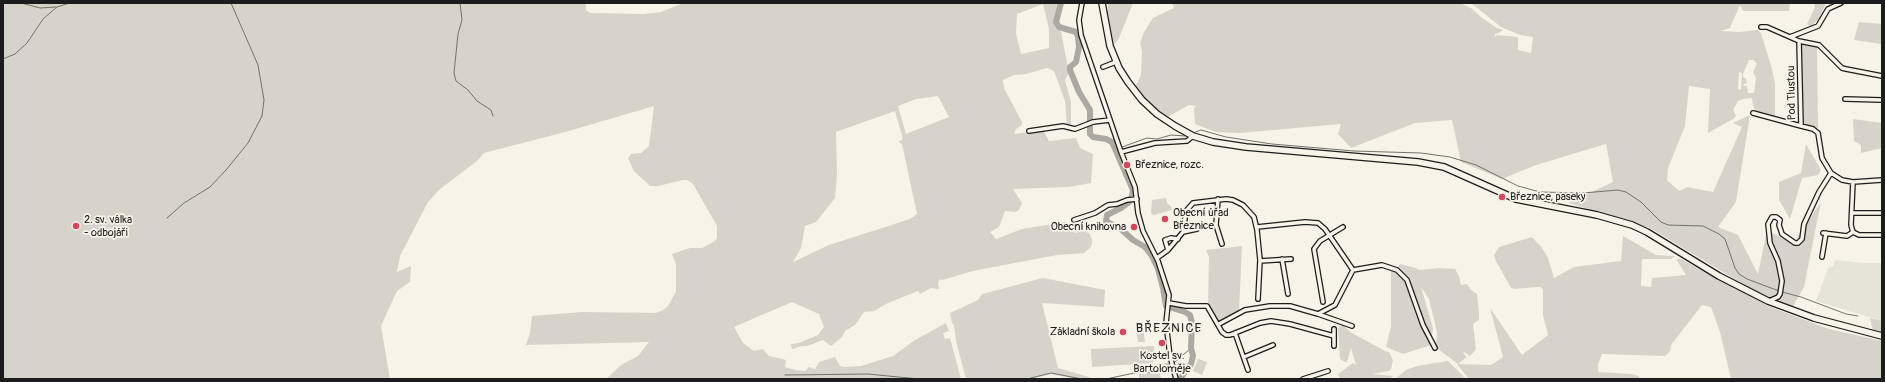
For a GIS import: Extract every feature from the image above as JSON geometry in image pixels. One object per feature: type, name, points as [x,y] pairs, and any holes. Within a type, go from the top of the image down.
[{"type":"main road","points":[[1102,3],[1108,37],[1116,62],[1133,89],[1149,107],[1166,121],[1193,136],[1213,142],[1241,147],[1418,162],[1444,167],[1516,199],[1597,215],[1637,227],[1719,276],[1768,301],[1814,318],[1882,336]]},
{"type":"street","points":[[1082,3],[1079,20],[1081,35],[1121,152],[1134,183],[1132,200],[1143,231],[1157,258],[1164,276],[1169,306],[1166,323],[1170,356],[1176,379]]},
{"type":"street","points":[[1790,37],[1818,26],[1828,9],[1841,3]]},
{"type":"street","points":[[1761,27],[1767,27],[1799,41],[1819,45],[1846,70],[1882,76]]},
{"type":"street","name":"Pod Tlustou","points":[[1799,41],[1800,126],[1813,129],[1818,133],[1822,158],[1831,173]]},
{"type":"street","points":[[1103,67],[1116,62]]},
{"type":"street","points":[[1845,99],[1882,100]]},
{"type":"street","points":[[1753,113],[1800,126]]},
{"type":"street","points":[[1029,130],[1063,126],[1072,129],[1110,120]]},
{"type":"street","points":[[1121,152],[1150,144],[1187,141],[1193,136]]},
{"type":"street","points":[[1768,301],[1778,297],[1782,290],[1782,281],[1778,261],[1770,243],[1768,224],[1772,217],[1776,217],[1780,220],[1779,225],[1782,234],[1795,243],[1798,243],[1802,239],[1804,224],[1819,192],[1831,173],[1842,180],[1853,182],[1882,180]]},
{"type":"street","points":[[1853,182],[1851,225],[1853,232],[1859,235],[1882,235]]},
{"type":"street","points":[[1157,258],[1168,250],[1183,232],[1185,213],[1189,205],[1196,202],[1218,199],[1233,200],[1243,205],[1254,217],[1257,227],[1260,261],[1258,298]]},
{"type":"street","points":[[1218,199],[1216,225],[1222,244]]},
{"type":"street","points":[[1074,220],[1095,213],[1107,206],[1132,200]]},
{"type":"street","points":[[1852,213],[1882,213]]},
{"type":"street","points":[[1257,227],[1311,222],[1322,226],[1330,235],[1353,270]]},
{"type":"street","points":[[1324,302],[1314,251],[1317,244],[1343,227]]},
{"type":"street","points":[[1183,232],[1197,229]]},
{"type":"street","points":[[1822,257],[1825,233],[1847,236],[1853,232]]},
{"type":"street","points":[[1168,250],[1165,240],[1171,238],[1178,239]]},
{"type":"street","points":[[1260,261],[1291,258]]},
{"type":"street","points":[[1282,259],[1288,294]]},
{"type":"street","points":[[1353,270],[1382,265],[1392,267],[1404,276],[1410,285],[1423,325],[1435,348]]},
{"type":"street","points":[[1318,314],[1335,306],[1353,270]]},
{"type":"street","points":[[1169,306],[1207,306],[1219,324],[1224,335],[1230,335],[1260,323],[1271,321],[1290,324],[1334,336]]},
{"type":"street","points":[[1219,324],[1243,310],[1270,306],[1290,306],[1352,326]]},
{"type":"street","points":[[1334,329],[1334,346]]},
{"type":"street","points":[[1236,333],[1248,370]]},
{"type":"street","points":[[1244,357],[1273,345]]},
{"type":"street","points":[[1303,379],[1328,371]]},
{"type":"shaded area","points":[[3,3],[586,3],[586,10],[590,13],[644,14],[661,12],[683,3],[1062,3],[1058,16],[1069,73],[1065,80],[1071,102],[1071,124],[1067,125],[1065,101],[1054,71],[1047,68],[1026,74],[1014,75],[1003,80],[1004,88],[1022,122],[1022,125],[1016,129],[1014,134],[1043,130],[1049,141],[1076,138],[1080,148],[1093,154],[1091,183],[1068,187],[1013,189],[1022,203],[1019,210],[1016,212],[1005,211],[999,227],[990,232],[996,239],[1022,229],[1065,222],[1075,233],[1082,231],[1089,233],[1092,239],[1091,247],[1084,253],[1057,255],[973,271],[942,280],[940,279],[938,283],[939,289],[931,288],[920,294],[918,291],[888,303],[874,311],[864,312],[855,325],[845,331],[842,337],[831,346],[823,340],[807,346],[792,349],[791,344],[799,343],[818,335],[824,327],[819,314],[792,302],[734,327],[743,343],[754,351],[763,349],[769,356],[786,360],[785,367],[805,371],[809,367],[815,369],[819,362],[835,357],[840,366],[845,367],[861,366],[893,356],[915,340],[946,323],[949,331],[943,333],[945,339],[950,338],[961,379],[606,379],[621,365],[638,356],[649,342],[526,345],[530,333],[532,316],[582,312],[656,313],[663,310],[668,306],[676,292],[676,264],[672,254],[690,248],[702,248],[715,241],[717,238],[717,226],[693,184],[687,180],[683,180],[658,186],[650,186],[634,171],[628,158],[631,154],[641,153],[649,146],[654,106],[569,131],[484,153],[477,161],[440,189],[428,202],[400,256],[397,272],[411,266],[410,282],[397,291],[381,326],[390,379],[3,379]],"holes":[[[1043,4],[1049,29],[1049,48],[1021,54],[1016,34],[1017,14]],[[938,96],[949,117],[906,134],[898,106],[916,99]],[[895,111],[903,139],[898,142],[902,144],[917,214],[910,219],[829,245],[793,262],[801,248],[805,226],[816,222],[835,198],[837,174],[836,132]]]},
{"type":"shaded area","points":[[1108,3],[1133,3],[1119,38],[1114,45],[1108,14]]},
{"type":"shaded area","points":[[1172,3],[1460,3],[1471,8],[1482,18],[1497,28],[1503,30],[1495,34],[1495,37],[1497,35],[1518,37],[1518,50],[1531,53],[1533,37],[1520,35],[1501,27],[1471,3],[1790,3],[1789,11],[1743,11],[1740,5],[1730,28],[1721,31],[1739,32],[1758,30],[1761,33],[1775,84],[1775,117],[1756,112],[1753,106],[1752,98],[1743,99],[1738,101],[1733,110],[1736,116],[1733,119],[1708,133],[1710,89],[1689,86],[1685,126],[1668,168],[1667,180],[1679,191],[1687,187],[1713,192],[1742,127],[1733,123],[1750,115],[1736,202],[1718,227],[1738,235],[1758,274],[1767,230],[1793,244],[1821,202],[1804,287],[1792,308],[1766,298],[1650,228],[1568,203],[1613,182],[1606,144],[1536,165],[1502,179],[1461,162],[1452,120],[1415,123],[1351,148],[1338,134],[1341,124],[1239,133],[1216,132],[1195,124],[1194,108],[1196,106],[1189,105],[1166,118],[1144,99],[1135,87],[1141,75],[1142,51],[1140,43],[1144,32],[1153,18],[1174,8]],"holes":[[[1749,60],[1754,60],[1757,64],[1753,72],[1756,78],[1754,93],[1748,93],[1747,86],[1743,86],[1747,83],[1746,79],[1743,77],[1743,74]],[[1739,72],[1742,73],[1741,90],[1738,89]]]},
{"type":"shaded area","points":[[1814,3],[1826,3],[1819,19],[1810,27],[1807,24],[1815,7]]},
{"type":"shaded area","points":[[1859,22],[1882,24],[1882,44],[1854,40]]},
{"type":"shaded area","points":[[1801,44],[1817,45],[1818,128],[1813,128],[1802,124]]},
{"type":"shaded area","points":[[1853,119],[1882,123],[1882,148],[1861,153],[1861,145],[1854,141]]},
{"type":"shaded area","points":[[1806,144],[1821,170],[1818,175],[1802,178],[1790,219],[1779,200],[1779,182],[1801,173]]},
{"type":"shaded area","points":[[1166,198],[1167,203],[1171,206],[1172,210],[1154,215],[1151,213],[1152,200]]},
{"type":"shaded area","points":[[1623,236],[1656,255],[1675,256],[1671,259],[1642,259],[1641,286],[1651,287],[1652,278],[1686,275],[1676,259],[1681,259],[1768,306],[1829,329],[1882,341],[1882,379],[1731,379],[1720,332],[1711,307],[1702,305],[1671,345],[1670,351],[1665,356],[1602,354],[1598,364],[1598,372],[1632,374],[1639,376],[1640,379],[1469,379],[1457,364],[1491,365],[1503,357],[1490,308],[1522,355],[1548,335],[1543,315],[1543,290],[1541,287],[1511,288],[1494,255],[1499,247],[1532,237],[1542,248],[1548,258],[1554,278],[1574,267],[1621,261]]},
{"type":"shaded area","points":[[1242,246],[1239,311],[1219,323],[1208,305],[1209,257],[1206,250]]},
{"type":"shaded area","points":[[1835,260],[1882,263],[1882,321],[1816,301],[1828,268],[1833,266]]},
{"type":"shaded area","points":[[1400,264],[1419,270],[1439,268],[1455,269],[1459,276],[1461,285],[1467,284],[1471,290],[1477,294],[1479,320],[1473,324],[1476,349],[1470,356],[1464,352],[1463,353],[1467,357],[1458,364],[1436,346],[1437,332],[1429,299],[1421,287],[1433,328],[1431,345],[1403,354],[1386,347],[1391,327],[1391,269],[1415,283],[1400,271],[1398,267]]},
{"type":"shaded area","points":[[1043,278],[1105,290],[1104,307],[1042,303],[1058,368],[1096,379],[1076,379],[1051,374],[1031,379],[966,379],[950,313],[978,300],[982,294]]},
{"type":"shaded area","points":[[1870,318],[1882,321],[1882,333],[1873,331]]},
{"type":"shaded area","points":[[1342,325],[1352,333],[1389,352],[1393,360],[1391,369],[1389,371],[1372,374],[1393,376],[1392,377],[1389,379],[1340,379],[1338,374],[1353,363],[1356,365],[1351,348],[1347,362],[1340,359],[1338,328]]},
{"type":"shaded area","points":[[1143,328],[1145,342],[1138,342],[1136,329]]},
{"type":"shaded area","points":[[1154,346],[1153,363],[1092,367],[1091,349]]},
{"type":"shaded area","points":[[1198,359],[1207,362],[1202,375],[1193,371]]},
{"type":"shaded area","points":[[1448,361],[1466,379],[1395,379],[1406,370],[1417,366]]},
{"type":"shaded area","points":[[1168,362],[1169,370],[1160,373],[1161,379],[1139,379],[1139,374],[1150,374],[1153,368]]},
{"type":"waterway","points":[[21,3],[40,8],[56,7]]},
{"type":"waterway","points":[[3,59],[15,54],[27,43],[43,19],[57,7],[70,3]]},
{"type":"waterway","points":[[167,218],[184,203],[210,187],[226,170],[248,143],[262,116],[264,100],[258,65],[231,3]]},
{"type":"waterway","points":[[460,3],[462,20],[458,34],[454,73],[456,81],[468,90],[477,101],[491,110],[493,116]]},
{"type":"waterway","name":"BŘEZNICE","points":[[1061,3],[1056,22],[1059,27],[1076,32],[1078,37],[1079,47],[1076,62],[1070,67],[1070,70],[1079,92],[1090,110],[1090,134],[1093,137],[1106,139],[1112,142],[1133,190],[1129,202],[1107,215],[1106,221],[1122,230],[1133,240],[1145,247],[1152,256],[1158,269],[1166,306],[1190,315],[1192,323],[1191,348],[1193,356],[1191,364],[1180,379]]},
{"type":"waterway","points":[[1193,133],[1201,130],[1226,137],[1272,144],[1354,151],[1421,153],[1450,157],[1476,165],[1518,186],[1540,192],[1583,193],[1618,190],[1626,192],[1641,202],[1661,222],[1668,225],[1703,226],[1719,234],[1725,239],[1735,268],[1739,274],[1747,279],[1779,291]]},
{"type":"waterway","points":[[1122,147],[1147,138],[1157,139],[1171,135],[1185,136]]},
{"type":"waterway","points":[[1782,292],[1801,297],[1846,314],[1858,316]]},
{"type":"waterway","points":[[1175,362],[1191,348]]},
{"type":"waterway","points":[[1106,379],[1139,372],[1150,373],[1154,369],[1170,364]]},
{"type":"waterway","points":[[1027,379],[1051,373],[1082,379]]},
{"type":"waterway","points":[[785,375],[868,374],[919,379]]},
{"type":"place","name":"Březnice, rozc.","points":[[1127,165]]},
{"type":"place","name":"Březnice, paseky","points":[[1502,197]]},
{"type":"place","name":"Obecní úřad Březnice","points":[[1165,219]]},
{"type":"place","name":"2. sv. válka - odbojáři","points":[[76,226]]},
{"type":"place","name":"Obecní knihovna","points":[[1134,227]]},
{"type":"place","name":"Základní škola","points":[[1123,332]]},
{"type":"place","name":"Kostel sv. Bartoloměje","points":[[1162,343]]},
{"type":"district","name":"BŘEZNICE","points":[[1169,329]]}]
